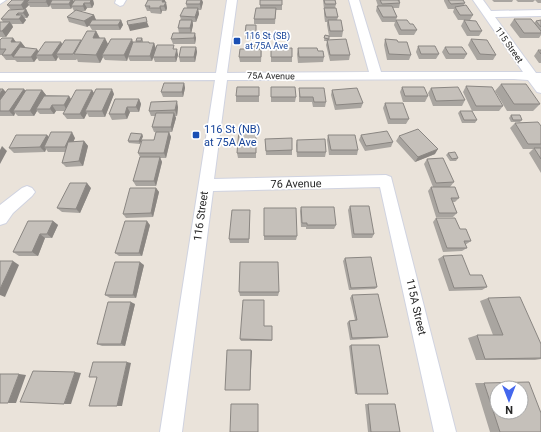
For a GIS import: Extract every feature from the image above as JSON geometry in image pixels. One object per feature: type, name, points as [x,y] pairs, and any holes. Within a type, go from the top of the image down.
[{"type":"street","name":"116 Street","points":[[172,432],[232,0]]},
{"type":"street","points":[[354,0],[376,76]]},
{"type":"street","name":"115 Street","points":[[478,0],[536,77],[541,89]]},
{"type":"street","points":[[488,14],[541,13]]},
{"type":"street","name":"75A Avenue","points":[[0,77],[514,75],[536,77]]},
{"type":"street","name":"76 Avenue","points":[[206,185],[386,182]]},
{"type":"street","name":"115A Street","points":[[386,182],[445,432]]},
{"type":"street","points":[[0,218],[7,208],[27,192]]},
{"type":"building","points":[[12,0],[25,0],[21,5],[7,5]]},
{"type":"building","points":[[29,0],[47,0],[46,2],[27,2]]},
{"type":"building","points":[[52,0],[71,0],[69,4],[50,4]]},
{"type":"building","points":[[75,0],[91,0],[90,3],[84,3],[83,6],[71,6]]},
{"type":"building","points":[[148,0],[163,0],[162,2],[166,2],[164,6],[160,6],[160,8],[149,8],[150,6],[145,6]]},
{"type":"building","points":[[187,0],[201,0],[200,4],[186,4]]},
{"type":"building","points":[[260,0],[282,0],[282,5],[260,5]]},
{"type":"building","points":[[324,0],[335,0],[336,4],[325,4]]},
{"type":"building","points":[[380,0],[398,0],[400,3],[382,4]]},
{"type":"building","points":[[448,0],[463,0],[465,3],[451,4]]},
{"type":"building","points":[[466,5],[473,15],[460,15],[455,7]]},
{"type":"building","points":[[377,6],[392,6],[397,17],[383,17]]},
{"type":"building","points":[[184,8],[198,8],[195,17],[180,16]]},
{"type":"building","points":[[256,8],[276,8],[275,19],[254,19]]},
{"type":"building","points":[[324,8],[336,8],[338,17],[326,17]]},
{"type":"building","points":[[26,9],[23,13],[18,13],[16,15],[22,15],[19,19],[1,19],[9,10]]},
{"type":"building","points":[[76,10],[94,15],[84,21],[67,17]]},
{"type":"building","points":[[146,17],[147,22],[128,25],[127,21]]},
{"type":"building","points":[[514,19],[531,19],[541,33],[524,33]]},
{"type":"building","points":[[92,20],[121,20],[118,25],[89,25]]},
{"type":"building","points":[[180,20],[192,20],[190,28],[178,28]]},
{"type":"building","points":[[328,20],[341,20],[343,31],[330,31]]},
{"type":"building","points":[[396,20],[407,20],[410,24],[413,24],[417,30],[401,30]]},
{"type":"building","points":[[464,20],[476,21],[482,31],[470,31]]},
{"type":"building","points":[[541,20],[541,27],[536,21]]},
{"type":"building","points":[[0,22],[10,22],[2,31],[0,31]]},
{"type":"building","points":[[246,25],[256,25],[256,34],[245,34]]},
{"type":"building","points":[[87,31],[96,31],[93,38],[105,38],[96,55],[74,54]]},
{"type":"building","points":[[173,33],[195,33],[194,38],[171,39]]},
{"type":"building","points":[[325,35],[329,36],[329,39],[324,38]]},
{"type":"building","points":[[2,38],[13,38],[11,42],[21,42],[11,55],[2,55],[6,49],[0,49],[0,40]]},
{"type":"building","points":[[137,38],[142,38],[141,41],[136,41]]},
{"type":"building","points":[[111,39],[132,39],[124,55],[102,55]]},
{"type":"building","points":[[346,39],[350,55],[330,55],[327,40]]},
{"type":"building","points":[[385,39],[397,40],[398,42],[407,42],[411,55],[389,54]]},
{"type":"building","points":[[471,39],[487,40],[496,55],[480,54]]},
{"type":"building","points":[[65,40],[81,40],[73,54],[56,54]]},
{"type":"building","points":[[45,42],[61,42],[52,55],[36,55]]},
{"type":"building","points":[[133,42],[154,43],[150,56],[128,56]]},
{"type":"building","points":[[254,44],[262,44],[261,49],[254,49]]},
{"type":"building","points":[[157,45],[174,45],[173,49],[177,49],[175,57],[153,57]]},
{"type":"building","points":[[418,46],[435,46],[439,54],[421,54]]},
{"type":"building","points":[[20,47],[37,49],[31,57],[13,57]]},
{"type":"building","points":[[181,47],[196,47],[194,57],[179,57]]},
{"type":"building","points":[[445,47],[462,47],[467,54],[449,54]]},
{"type":"building","points":[[292,48],[292,57],[271,57],[271,49]]},
{"type":"building","points":[[298,48],[317,48],[318,51],[323,51],[324,57],[299,57]]},
{"type":"building","points":[[240,49],[261,49],[261,57],[239,57]]},
{"type":"building","points":[[164,83],[184,83],[182,92],[161,92]]},
{"type":"building","points":[[501,84],[526,84],[540,104],[514,104]]},
{"type":"building","points":[[466,86],[492,87],[503,106],[476,106]]},
{"type":"building","points":[[237,87],[259,87],[259,96],[236,96]]},
{"type":"building","points":[[271,87],[295,87],[296,97],[271,97]]},
{"type":"building","points":[[402,87],[424,87],[428,96],[405,96]]},
{"type":"building","points":[[458,87],[465,100],[436,101],[431,88]]},
{"type":"building","points":[[299,88],[324,88],[326,102],[314,102],[313,97],[300,97]]},
{"type":"building","points":[[357,88],[363,103],[336,105],[332,90]]},
{"type":"building","points":[[8,89],[24,89],[9,111],[0,111],[0,100]]},
{"type":"building","points":[[96,89],[112,89],[102,111],[85,111]]},
{"type":"building","points":[[26,90],[42,90],[30,111],[13,111]]},
{"type":"building","points":[[76,90],[92,90],[80,114],[63,114]]},
{"type":"building","points":[[44,96],[69,96],[64,105],[52,105],[50,109],[36,109]]},
{"type":"building","points":[[115,99],[139,99],[136,107],[127,107],[125,114],[109,114]]},
{"type":"building","points":[[177,101],[175,110],[149,111],[151,102]]},
{"type":"building","points":[[385,103],[403,103],[409,119],[390,119]]},
{"type":"building","points":[[460,111],[472,111],[477,120],[464,120]]},
{"type":"building","points":[[156,113],[174,113],[171,127],[152,127]]},
{"type":"building","points":[[511,115],[520,115],[522,120],[513,120]]},
{"type":"building","points":[[538,122],[541,126],[541,144],[528,144],[515,123]]},
{"type":"building","points":[[239,129],[256,129],[256,153],[237,153]]},
{"type":"building","points":[[418,129],[438,149],[418,157],[399,136]]},
{"type":"building","points":[[387,131],[393,142],[366,146],[361,135]]},
{"type":"building","points":[[51,132],[72,132],[65,147],[44,147]]},
{"type":"building","points":[[156,132],[169,132],[164,153],[138,153],[142,140],[154,140]]},
{"type":"building","points":[[131,133],[142,134],[139,141],[128,141]]},
{"type":"building","points":[[16,135],[47,135],[40,147],[9,148]]},
{"type":"building","points":[[328,135],[355,135],[358,150],[331,150]]},
{"type":"building","points":[[292,138],[292,150],[266,151],[265,139]]},
{"type":"building","points":[[325,139],[326,152],[297,152],[297,140]]},
{"type":"building","points":[[84,141],[79,161],[62,163],[68,142]]},
{"type":"building","points":[[534,148],[541,148],[541,159]]},
{"type":"building","points":[[455,152],[458,158],[452,159],[448,153]]},
{"type":"building","points":[[140,157],[160,157],[154,181],[133,181]]},
{"type":"building","points":[[443,158],[454,182],[436,183],[427,159]]},
{"type":"building","points":[[70,183],[87,183],[76,209],[57,208]]},
{"type":"building","points":[[431,187],[455,187],[459,198],[451,198],[457,213],[439,213]]},
{"type":"building","points":[[130,188],[156,188],[151,213],[123,214]]},
{"type":"building","points":[[350,206],[369,206],[374,234],[354,234]]},
{"type":"building","points":[[301,207],[334,207],[336,225],[307,225],[307,223],[302,223]]},
{"type":"building","points":[[264,208],[296,208],[297,236],[264,236]]},
{"type":"building","points":[[232,210],[250,210],[249,239],[229,239]]},
{"type":"building","points":[[436,218],[455,218],[460,229],[466,229],[471,241],[464,241],[467,248],[447,248]]},
{"type":"building","points":[[28,221],[53,221],[47,234],[40,234],[32,252],[13,252]]},
{"type":"building","points":[[125,221],[147,221],[139,253],[115,253]]},
{"type":"building","points":[[462,255],[470,275],[482,275],[487,287],[454,288],[443,256]]},
{"type":"building","points":[[371,257],[377,287],[351,288],[345,258]]},
{"type":"building","points":[[0,261],[13,261],[0,289]]},
{"type":"building","points":[[115,262],[140,262],[133,295],[105,295]]},
{"type":"building","points":[[240,262],[278,262],[279,292],[239,292]]},
{"type":"building","points":[[378,294],[388,337],[352,338],[349,321],[357,320],[352,295]]},
{"type":"building","points":[[520,297],[541,344],[541,358],[485,359],[477,335],[503,335],[488,298]]},
{"type":"building","points":[[243,300],[264,300],[264,326],[272,326],[272,340],[240,339]]},
{"type":"building","points":[[108,302],[131,302],[121,344],[97,344]]},
{"type":"building","points":[[351,345],[379,345],[388,394],[357,394]]},
{"type":"building","points":[[227,350],[251,350],[250,390],[225,390]]},
{"type":"building","points":[[93,362],[127,362],[117,406],[89,406],[97,377],[89,377]]},
{"type":"building","points":[[33,371],[75,372],[64,404],[20,402]]},
{"type":"building","points":[[0,374],[19,374],[8,403],[0,403]]},
{"type":"building","points":[[529,382],[541,413],[541,432],[500,432],[496,420],[529,420]]},
{"type":"building","points":[[484,383],[489,383],[489,398]]},
{"type":"building","points":[[231,404],[258,404],[258,432],[230,432]]},
{"type":"building","points":[[368,404],[395,404],[400,432],[371,432]]},
{"type":"place","name":"116 St (SB) at 75A Ave","points":[[237,41]]},
{"type":"place","name":"116 St (NB) at 75A Ave","points":[[196,135]]}]
